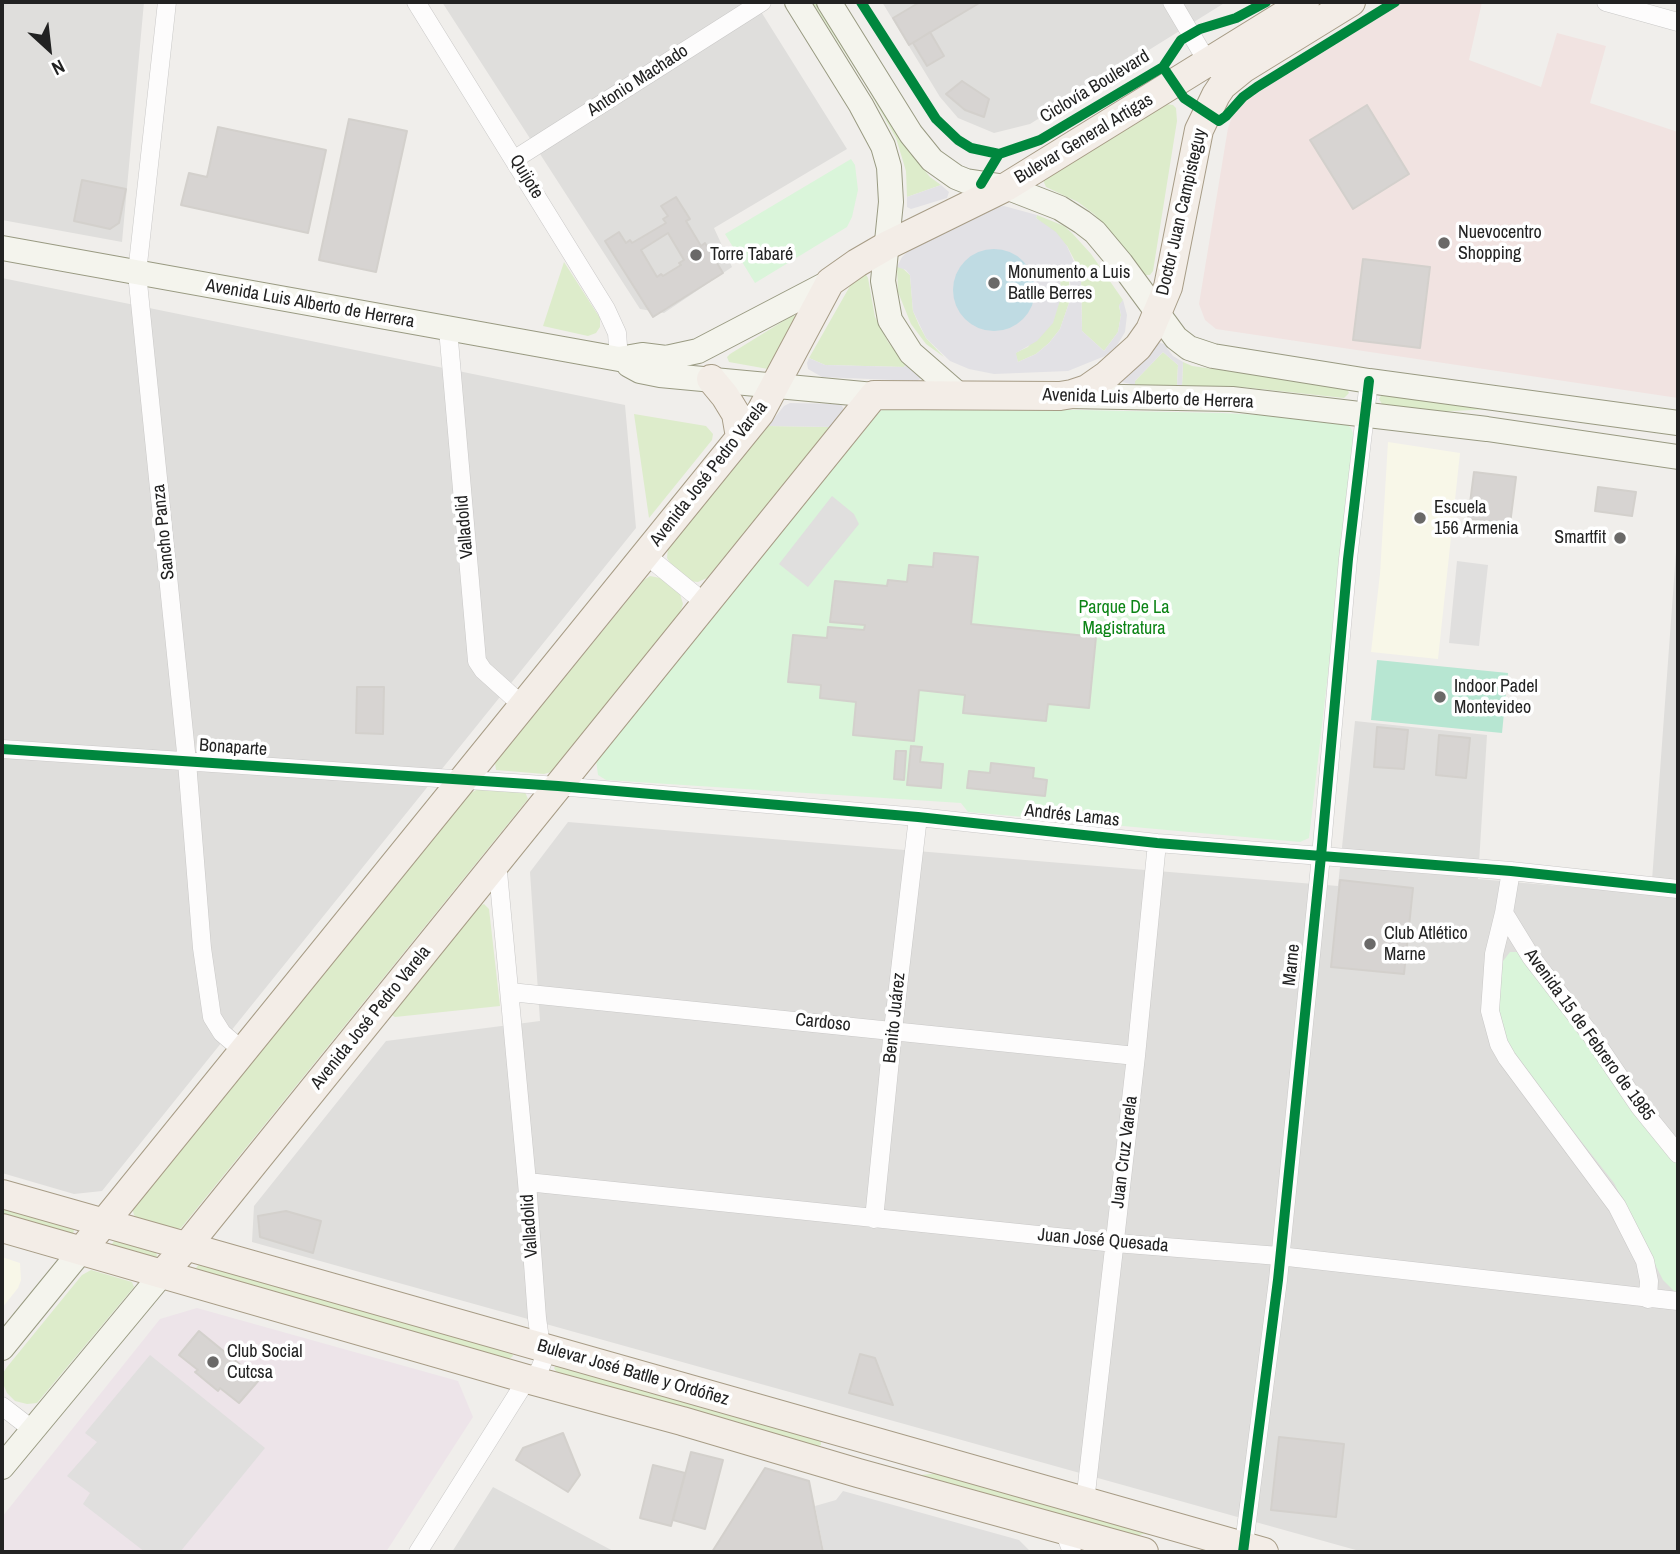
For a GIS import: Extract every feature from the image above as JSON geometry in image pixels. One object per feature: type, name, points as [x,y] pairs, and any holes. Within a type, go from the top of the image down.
[{"type":"main road","points":[[797,2],[861,105],[883,146],[889,167],[891,202],[883,281],[890,320],[911,353],[958,394]]},
{"type":"main road","name":"Bulevar General Artigas","points":[[830,2],[926,154],[956,177],[1006,187]]},
{"type":"main road","name":"Bulevar General Artigas","points":[[1215,74],[1305,2]]},
{"type":"main road","name":"Bulevar General Artigas","points":[[888,245],[1006,187],[1215,74],[1258,59],[1351,2]]},
{"type":"main road","name":"Doctor Juan Campisteguy","points":[[1157,314],[1168,287],[1199,130],[1215,74]]},
{"type":"main road","points":[[1006,187],[1060,208],[1095,232],[1175,338],[1203,353],[1369,381],[1678,423]]},
{"type":"main road","name":"Avenida Luis Alberto de Herrera","points":[[2,248],[619,359],[642,355],[666,358],[698,351],[830,282],[888,245]]},
{"type":"main road","name":"Avenida José Pedro Varela","points":[[2,1348],[760,414],[830,282]]},
{"type":"main road","points":[[1060,396],[1087,389],[1120,366],[1144,340],[1157,314]]},
{"type":"main road","name":"Avenida Luis Alberto de Herrera","points":[[619,359],[639,371],[874,395],[1232,399],[1365,414],[1678,457]]},
{"type":"main road","points":[[711,379],[736,414],[740,438]]},
{"type":"main road","name":"Avenida José Pedro Varela","points":[[2,1467],[186,1247],[874,395]]},
{"type":"main road","name":"Bulevar José Batlle y Ordóñez","points":[[2,1194],[1250,1550]]},
{"type":"main road","name":"Bulevar José Batlle y Ordóñez","points":[[2,1228],[527,1379],[1068,1541],[1144,1552]]},
{"type":"street","name":"Sancho Panza","points":[[167,2],[137,273],[187,762],[202,948],[212,1017],[222,1033],[243,1051]]},
{"type":"street","name":"Quijote","points":[[416,2],[606,310],[617,333],[619,359]]},
{"type":"street","name":"Antonio Machado","points":[[515,159],[762,2]]},
{"type":"street","points":[[1172,2],[1215,74]]},
{"type":"street","points":[[1606,2],[1678,22]]},
{"type":"street","name":"Valladolid","points":[[448,329],[477,661],[482,670],[523,706]]},
{"type":"street","name":"Marne","points":[[1250,1550],[1321,856],[1348,559],[1369,381]]},
{"type":"street","name":"Avenida José Pedro Varela","points":[[646,555],[706,604]]},
{"type":"street","name":"Bonaparte","points":[[2,749],[462,779]]},
{"type":"street","name":"Andrés Lamas","points":[[462,779],[918,817],[1157,843],[1511,871],[1678,889]]},
{"type":"street","name":"Benito Juárez","points":[[874,1219],[918,817]]},
{"type":"street","name":"Juan Cruz Varela","points":[[1085,1502],[1136,1056],[1157,843]]},
{"type":"street","name":"Valladolid","points":[[497,861],[537,1318],[543,1348]]},
{"type":"street","name":"Avenida 15 de Febrero de 1985","points":[[1511,871],[1494,954],[1490,1011],[1499,1044],[1605,1187],[1628,1224],[1645,1261],[1649,1281],[1648,1299]]},
{"type":"street","name":"Avenida 15 de Febrero de 1985","points":[[1504,913],[1531,957],[1591,1035],[1639,1106],[1678,1154]]},
{"type":"street","name":"Cardoso","points":[[510,992],[1136,1056]]},
{"type":"street","name":"Juan José Quesada","points":[[527,1182],[1115,1243],[1279,1256],[1678,1301]]},
{"type":"street","points":[[418,1552],[527,1379],[539,1371],[543,1361],[543,1348]]},
{"type":"street","points":[[2,1406],[33,1430]]},
{"type":"shaded area","points":[[2,2],[144,2],[122,242],[2,220]]},
{"type":"shaded area","points":[[442,2],[755,2],[847,149],[714,228],[732,267],[664,313],[640,309]]},
{"type":"shaded area","points":[[882,2],[1226,2],[1030,124],[994,133],[958,118],[940,97]]},
{"type":"shaded area","name":"Nuevocentro Shopping","points":[[1401,2],[1482,2],[1469,60],[1541,87],[1557,33],[1606,46],[1590,103],[1678,132],[1678,398],[1216,329],[1205,320],[1199,304],[1232,117],[1247,98]]},
{"type":"shaded area","points":[[941,185],[949,192],[947,198],[911,209],[907,207],[907,197]]},
{"type":"shaded area","points":[[1004,206],[1037,215],[1036,218],[1056,232],[1067,246],[1081,278],[1082,331],[1104,351],[1118,332],[1121,315],[1119,305],[1123,300],[1127,315],[1125,332],[1116,347],[1105,356],[1068,371],[994,374],[969,369],[950,361],[926,338],[913,311],[910,275],[906,270],[897,267],[902,257],[908,251],[995,207]],"holes":[[[1025,264],[1034,286],[1029,310]],[[1069,277],[1069,303],[1060,329],[1036,354],[1018,362],[1016,353],[1037,341],[1053,323],[1061,297],[1060,279]]]},
{"type":"shaded area","points":[[2,278],[625,405],[636,528],[102,1191],[74,1194],[2,1173]]},
{"type":"shaded area","points":[[1157,342],[1164,344],[1173,356],[1183,362],[1182,386],[1177,386],[1178,365],[1163,352],[1135,381],[1135,385],[1122,382],[1121,380]]},
{"type":"shaded area","points":[[809,358],[825,365],[904,367],[906,364],[921,376],[917,381],[822,377],[808,369]]},
{"type":"shaded area","points":[[790,403],[841,404],[844,410],[831,427],[768,426],[784,406]]},
{"type":"shaded area","points":[[1388,442],[1460,453],[1438,659],[1371,652],[1380,574]]},
{"type":"shaded area","points":[[832,496],[854,514],[859,524],[808,587],[779,564]]},
{"type":"shaded area","points":[[1678,525],[1678,1552],[1363,1552],[252,1242],[254,1206],[386,1041],[540,1021],[530,872],[568,822],[1338,886],[1355,721],[1487,735],[1478,879],[1651,894]]},
{"type":"shaded area","points":[[1457,561],[1488,565],[1479,646],[1449,643]]},
{"type":"shaded area","points":[[2,1257],[20,1263],[21,1280],[2,1308]]},
{"type":"shaded area","points":[[197,1308],[458,1381],[473,1417],[386,1552],[2,1552],[2,1517],[160,1319]]},
{"type":"shaded area","points":[[150,1355],[265,1448],[180,1552],[145,1552],[83,1504],[90,1493],[67,1476],[97,1442],[85,1433]]},
{"type":"shaded area","points":[[493,1487],[615,1552],[452,1552]]},
{"type":"shaded area","points":[[843,1491],[1019,1540],[1031,1552],[824,1552],[815,1506],[836,1500]]},
{"type":"green space","points":[[812,2],[816,2],[913,156],[930,177],[941,185],[907,197],[906,171],[896,138]]},
{"type":"green space","points":[[1165,104],[1176,108],[1177,121],[1153,271],[1150,275],[1145,275],[1095,215],[1078,202],[1046,187],[1043,180]]},
{"type":"green space","points":[[851,159],[855,165],[858,190],[847,227],[755,283],[725,234]]},
{"type":"green space","points":[[1037,215],[1064,226],[1072,233],[1091,254],[1123,300],[1119,306],[1121,315],[1118,332],[1104,351],[1082,331],[1081,278],[1076,263],[1067,246],[1036,218]]},
{"type":"green space","points":[[564,262],[600,318],[600,327],[596,333],[588,336],[543,326]]},
{"type":"green space","points":[[900,266],[910,275],[913,311],[919,325],[926,338],[944,357],[926,344],[911,324],[898,292],[897,267]]},
{"type":"green space","points":[[861,273],[865,273],[868,278],[875,317],[888,342],[906,364],[904,367],[825,365],[809,358],[850,286]]},
{"type":"green space","points":[[1069,277],[1069,303],[1060,329],[1036,354],[1018,362],[1015,353],[1028,347],[1061,297],[1060,279]]},
{"type":"green space","points":[[793,315],[797,317],[768,369],[729,362],[727,357],[730,354]]},
{"type":"green space","points":[[1163,352],[1178,365],[1177,386],[1135,385],[1135,381]]},
{"type":"green space","points":[[1183,362],[1192,366],[1346,387],[1349,393],[1344,398],[1242,387],[1182,386]]},
{"type":"green space","points":[[1382,394],[1492,409],[1433,412],[1382,404],[1379,399]]},
{"type":"green space","name":"Parque De La Magistratura","points":[[892,406],[1222,413],[1281,416],[1348,425],[1351,428],[1355,439],[1309,838],[1300,842],[968,812],[961,803],[606,780],[598,775],[596,760],[880,411]]},
{"type":"green space","points":[[634,414],[706,426],[713,434],[712,440],[649,518]]},
{"type":"green space","points":[[768,426],[831,427],[707,578],[698,582],[689,581],[672,566],[667,558],[668,548]]},
{"type":"green space","points":[[650,576],[660,578],[680,594],[683,604],[680,613],[551,772],[544,774],[496,770],[495,763]]},
{"type":"green space","name":"Indoor Padel Montevideo","points":[[1377,660],[1508,673],[1502,733],[1371,720]]},
{"type":"green space","points":[[478,789],[525,792],[528,799],[181,1228],[138,1219],[132,1207],[469,794]]},
{"type":"green space","points":[[484,904],[489,909],[500,1006],[395,1017],[390,1014],[477,907]]},
{"type":"green space","points":[[1510,952],[1519,952],[1678,1164],[1678,1290],[1674,1291],[1663,1280],[1614,1183],[1512,1053],[1496,1021],[1500,965]]},
{"type":"green space","points":[[2,1207],[73,1228],[74,1231],[72,1235],[2,1216]]},
{"type":"green space","points":[[115,1240],[156,1250],[157,1257],[154,1259],[113,1248],[111,1245]]},
{"type":"green space","points":[[199,1264],[511,1351],[513,1356],[509,1359],[200,1272],[196,1268]]},
{"type":"green space","points":[[91,1270],[132,1282],[134,1287],[37,1403],[15,1401],[4,1386],[3,1373],[82,1275]]},
{"type":"green space","points":[[556,1365],[821,1440],[821,1445],[816,1447],[557,1373],[554,1368]]},
{"type":"green space","points":[[858,1458],[921,1475],[940,1473],[1220,1552],[1153,1535],[1130,1537]]},
{"type":"water","points":[[994,249],[1010,253],[1023,261],[1031,274],[1035,290],[1031,306],[1023,319],[1010,327],[994,331],[978,327],[965,319],[957,306],[953,290],[957,274],[965,261],[978,253]]},
{"type":"building","points":[[920,2],[981,2],[909,45],[893,18]]},
{"type":"building","points":[[930,32],[944,56],[927,66],[913,43]]},
{"type":"building","points":[[962,81],[989,99],[984,117],[965,110],[946,94]]},
{"type":"building","points":[[1367,105],[1409,174],[1353,209],[1310,140]]},
{"type":"building","points":[[349,119],[407,131],[376,272],[319,260]]},
{"type":"building","points":[[218,127],[326,150],[308,233],[181,205],[189,173],[207,177]]},
{"type":"building","points":[[82,180],[126,189],[119,223],[110,229],[74,221]]},
{"type":"building","name":"Torre Tabaré","points":[[676,197],[690,219],[686,221],[701,246],[705,243],[723,273],[653,317],[605,241],[619,232],[626,243],[630,240],[632,243],[666,223],[663,219],[668,216],[661,206]],"holes":[[[668,233],[684,260],[679,263],[681,265],[657,277],[641,250]]]},
{"type":"building","points":[[1363,259],[1430,267],[1420,348],[1353,340]]},
{"type":"building","points":[[1474,472],[1516,477],[1510,524],[1468,519]]},
{"type":"building","points":[[1598,487],[1636,492],[1632,516],[1595,511]]},
{"type":"building","points":[[934,553],[978,557],[971,624],[1096,637],[1089,708],[1048,704],[1046,721],[963,713],[965,695],[919,690],[914,741],[853,735],[856,702],[820,698],[821,685],[788,682],[793,635],[827,638],[828,627],[864,630],[865,625],[830,622],[835,581],[887,586],[888,580],[907,582],[909,565],[933,567]]},
{"type":"building","points":[[357,687],[384,687],[383,734],[356,733]]},
{"type":"building","points":[[1377,727],[1408,730],[1404,769],[1374,767]]},
{"type":"building","points":[[1439,735],[1470,738],[1466,778],[1436,775]]},
{"type":"building","points":[[911,746],[922,747],[920,762],[943,764],[941,788],[907,785]]},
{"type":"building","points":[[896,751],[906,751],[904,780],[894,779]]},
{"type":"building","points":[[991,763],[1034,768],[1033,778],[1047,780],[1045,796],[967,788],[969,771],[990,773]]},
{"type":"building","name":"Club Atlético Marne","points":[[1340,880],[1413,888],[1404,974],[1331,967]]},
{"type":"building","points":[[286,1211],[321,1221],[313,1253],[260,1237],[258,1216]]},
{"type":"building","name":"Club Social Cutcsa","points":[[199,1331],[259,1380],[239,1403],[220,1388],[218,1391],[179,1355]]},
{"type":"building","points":[[860,1354],[875,1358],[893,1405],[849,1393]]},
{"type":"building","points":[[563,1433],[580,1475],[568,1492],[516,1460],[523,1448]]},
{"type":"building","points":[[1279,1437],[1344,1444],[1336,1517],[1271,1510]]},
{"type":"building","points":[[691,1452],[723,1460],[705,1529],[673,1520]]},
{"type":"building","points":[[653,1465],[685,1473],[671,1526],[640,1518]]},
{"type":"building","points":[[765,1468],[809,1481],[823,1552],[712,1552]]},
{"type":"cycle path","points":[[861,2],[936,119],[958,140],[971,148],[999,154]]},
{"type":"cycle path","name":"Ciclovía Boulevard","points":[[981,184],[999,154],[1040,140],[1163,67],[1181,40],[1200,29],[1236,18],[1266,2]]},
{"type":"cycle path","name":"Ciclovía Boulevard","points":[[1163,67],[1184,98],[1219,121],[1257,87],[1395,2]]},
{"type":"cycle path","points":[[1243,1552],[1278,1280],[1348,559],[1369,381]]},
{"type":"cycle path","points":[[2,749],[558,786],[918,817],[1157,843],[1511,871],[1678,889]]},
{"type":"place","name":"Nuevocentro Shopping","points":[[1444,243]]},
{"type":"place","name":"Torre Tabaré","points":[[696,255]]},
{"type":"place","name":"Monumento a Luis Batlle Berres","points":[[994,283]]},
{"type":"place","name":"Escuela 156 Armenia","points":[[1420,518]]},
{"type":"place","name":"Smartfit","points":[[1620,538]]},
{"type":"place","name":"Indoor Padel Montevideo","points":[[1440,697]]},
{"type":"place","name":"Club Atlético Marne","points":[[1370,944]]},
{"type":"place","name":"Club Social Cutcsa","points":[[213,1362]]}]
